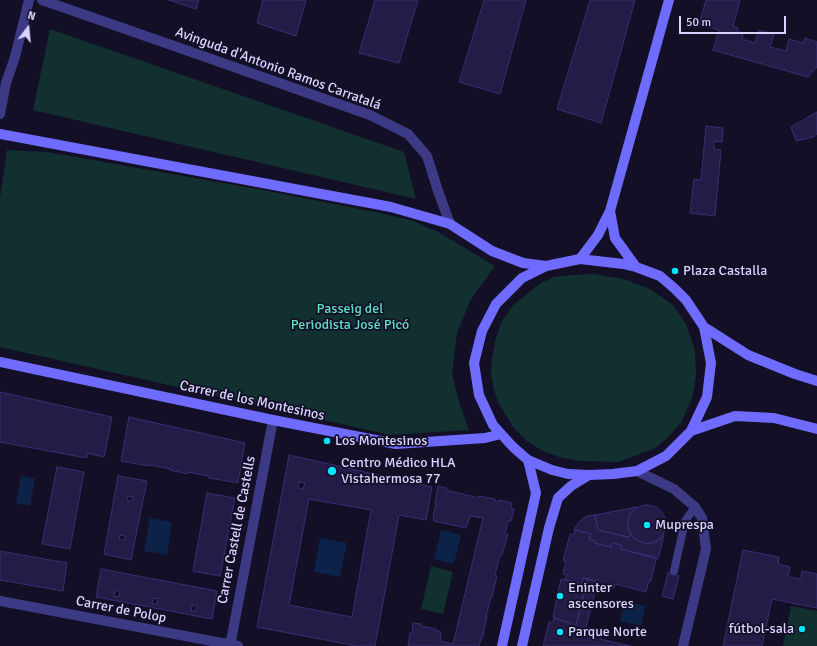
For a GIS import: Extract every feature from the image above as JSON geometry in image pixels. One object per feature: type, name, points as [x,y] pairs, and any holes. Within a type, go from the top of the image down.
[{"type":"main road","points":[[580,260],[598,235],[610,211],[669,0]]},
{"type":"main road","points":[[0,134],[391,207],[450,224],[492,251],[522,263],[546,266]]},
{"type":"main road","points":[[610,211],[615,238],[636,267]]},
{"type":"main road","points":[[580,260],[623,264],[660,276],[686,300],[704,327],[711,363],[707,397],[691,431],[666,456],[637,471],[613,474],[568,474],[552,470],[528,460],[513,447],[493,425],[479,395],[474,363],[482,331],[496,304],[522,278],[546,266],[580,260]]},
{"type":"main road","points":[[704,327],[748,355],[795,374],[817,381]]},
{"type":"main road","name":"Carrer de los Montesinos","points":[[0,362],[273,420],[396,444],[485,438],[501,434]]},
{"type":"main road","points":[[691,431],[735,416],[774,418],[817,429]]},
{"type":"main road","points":[[502,646],[536,493],[528,460]]},
{"type":"main road","points":[[522,646],[549,528],[558,498],[571,486],[589,475]]},
{"type":"street","points":[[0,114],[6,83],[15,57],[29,0]]},
{"type":"street","name":"Avinguda d'Antonio Ramos Carratalá","points":[[42,0],[370,115],[408,134],[427,156],[450,224]]},
{"type":"street","name":"Carrer Castell de Castells","points":[[232,646],[273,420]]},
{"type":"street","points":[[637,471],[674,489],[695,507],[702,518],[706,549],[683,646]]},
{"type":"street","name":"Carrer de Polop","points":[[0,601],[232,646]]},
{"type":"lane","points":[[674,571],[685,521],[695,507]]},
{"type":"green space","points":[[50,29],[404,152],[416,199],[33,110]]},
{"type":"green space","name":"Passeig del Periodista José Picó","points":[[7,150],[47,152],[263,190],[380,213],[413,221],[440,233],[495,266],[470,301],[457,333],[452,374],[458,399],[469,430],[390,435],[0,347],[0,198]]},
{"type":"green space","points":[[594,274],[624,279],[650,289],[673,305],[686,324],[695,350],[696,376],[692,399],[681,423],[656,448],[618,462],[580,461],[559,457],[541,450],[527,441],[513,427],[498,402],[491,373],[495,342],[501,323],[513,305],[541,283],[554,277]]},
{"type":"green space","points":[[431,566],[453,572],[443,614],[421,609]]},
{"type":"green space","name":"fútbol-sala","points":[[791,606],[817,611],[817,646],[783,646]]},
{"type":"water","points":[[21,476],[35,479],[30,506],[16,503]]},
{"type":"water","points":[[150,518],[172,522],[167,555],[144,551]]},
{"type":"water","points":[[441,530],[461,535],[454,564],[434,559]]},
{"type":"water","points":[[320,538],[347,543],[340,577],[314,572]]},
{"type":"water","points":[[625,601],[645,606],[641,626],[620,621]]},
{"type":"building","points":[[169,0],[199,0],[196,9]]},
{"type":"building","points":[[263,0],[306,0],[296,36],[257,23]]},
{"type":"building","points":[[375,0],[418,0],[399,63],[359,53]]},
{"type":"building","points":[[484,0],[526,0],[500,94],[459,82]]},
{"type":"building","points":[[590,0],[635,0],[601,123],[557,109]]},
{"type":"building","points":[[706,0],[740,0],[733,26],[738,28],[737,31],[743,33],[742,39],[755,43],[759,30],[774,34],[770,47],[786,51],[789,39],[803,43],[805,38],[817,42],[817,67],[808,77],[713,50],[719,30],[699,24]]},
{"type":"building","points":[[817,112],[817,134],[813,137],[796,141],[791,127]]},
{"type":"building","points":[[706,126],[723,128],[722,142],[714,141],[714,149],[721,150],[715,216],[690,213],[694,179],[701,180]]},
{"type":"building","points":[[0,392],[112,417],[104,457],[87,453],[87,458],[0,442]]},
{"type":"building","points":[[129,417],[245,443],[238,483],[209,478],[209,476],[188,472],[188,474],[170,470],[171,469],[121,461]]},
{"type":"building","points":[[289,455],[432,487],[426,520],[399,515],[375,646],[357,646],[257,627]],"holes":[[[299,482],[305,483],[303,489],[298,488]],[[309,499],[371,510],[352,617],[289,605]]]},
{"type":"building","points":[[57,467],[84,472],[70,549],[42,544]]},
{"type":"building","points":[[118,476],[147,481],[131,560],[104,554]],"holes":[[[128,496],[133,497],[132,501],[127,501]],[[120,535],[125,536],[125,540],[119,540]]]},
{"type":"building","points":[[438,486],[447,488],[446,490],[479,498],[479,496],[495,499],[495,501],[498,502],[499,500],[512,503],[511,509],[514,509],[511,521],[508,521],[505,534],[508,534],[502,555],[500,555],[495,575],[497,576],[479,646],[408,646],[413,623],[436,629],[435,630],[441,632],[440,641],[453,644],[483,518],[470,516],[466,528],[434,521],[433,518]]},
{"type":"building","points":[[207,493],[235,498],[220,576],[193,571]]},
{"type":"building","name":"Muprespa","points":[[643,505],[651,505],[661,510],[665,517],[665,531],[661,538],[651,543],[643,543],[633,538],[631,535],[628,528],[628,520],[633,510],[636,508]]},
{"type":"building","points":[[637,507],[629,515],[628,528],[631,535],[628,537],[598,530],[595,515]]},
{"type":"building","points":[[595,515],[598,530],[628,537],[631,535],[640,542],[648,544],[659,540],[664,535],[658,559],[621,549],[622,545],[612,543],[611,547],[594,543],[595,541],[589,539],[591,534],[574,529],[581,520],[587,516]]},
{"type":"building","points":[[575,530],[591,534],[589,539],[595,541],[594,543],[611,547],[612,543],[622,545],[621,549],[655,557],[656,559],[651,581],[649,581],[646,592],[615,584],[614,588],[583,578],[581,584],[565,580],[567,575],[563,574],[566,561],[563,561],[570,534],[574,535]]},
{"type":"building","points":[[743,550],[779,557],[778,564],[790,567],[788,577],[801,579],[802,571],[817,574],[817,608],[772,599],[762,646],[723,646]]},
{"type":"building","points":[[0,551],[67,563],[63,591],[0,580]]},
{"type":"building","points":[[101,569],[217,591],[212,619],[96,597]],"holes":[[[115,590],[120,592],[119,597],[114,596]],[[153,598],[158,599],[157,604],[152,604]],[[192,605],[197,606],[196,611],[191,611]]]},
{"type":"building","points":[[668,573],[679,576],[673,599],[662,596]]},
{"type":"building","points":[[583,578],[588,579],[575,629],[570,628],[571,623],[553,617],[561,579],[581,584]]},
{"type":"building","points":[[588,579],[596,581],[597,584],[584,635],[574,632]]},
{"type":"building","name":"Parque Norte","points":[[554,618],[571,623],[570,628],[575,629],[574,632],[590,637],[591,632],[601,634],[600,639],[631,646],[543,646],[549,622],[553,623]]},
{"type":"place","name":"Plaza Castalla","points":[[675,271]]},
{"type":"place","name":"Los Montesinos","points":[[327,441]]},
{"type":"place","name":"Centro Médico HLA Vistahermosa 77","points":[[332,471]]},
{"type":"place","name":"Muprespa","points":[[647,525]]},
{"type":"place","name":"Eninter ascensores","points":[[560,596]]},
{"type":"place","name":"fútbol-sala","points":[[802,629]]},
{"type":"place","name":"Parque Norte","points":[[560,632]]}]
